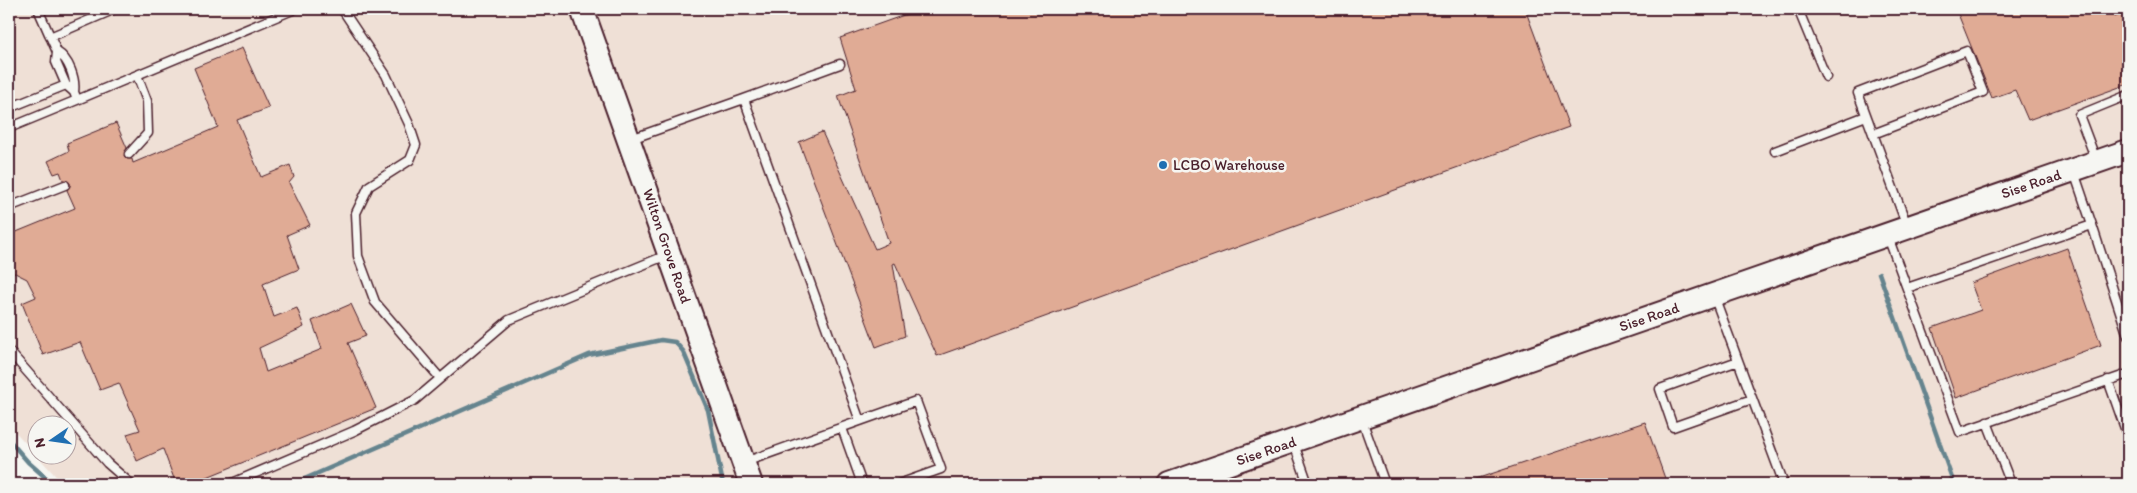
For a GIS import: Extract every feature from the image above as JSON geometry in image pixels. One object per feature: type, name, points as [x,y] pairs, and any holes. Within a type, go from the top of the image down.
[{"type":"street","name":"Wilton Grove Road","points":[[582,9],[751,484]]},
{"type":"street","name":"Sise Road","points":[[1169,484],[2073,170],[2128,153]]},
{"type":"lane","points":[[38,9],[57,52],[56,62],[66,85],[75,96]]},
{"type":"lane","points":[[50,37],[115,9]]},
{"type":"lane","points":[[9,128],[75,96],[137,74],[295,9]]},
{"type":"lane","points":[[342,9],[386,75],[409,124],[416,145],[410,160],[369,186],[356,214],[358,256],[375,302],[440,378]]},
{"type":"lane","points":[[1798,9],[1826,78]]},
{"type":"lane","points":[[1873,134],[1983,92],[1967,51],[1858,93],[1866,116],[1908,227]]},
{"type":"lane","points":[[57,52],[64,56],[75,82],[75,96]]},
{"type":"lane","points":[[629,140],[840,64]]},
{"type":"lane","points":[[130,154],[148,133],[147,102],[137,74]]},
{"type":"lane","points":[[9,108],[66,85]]},
{"type":"lane","points":[[2097,162],[2079,115],[2128,95]]},
{"type":"lane","points":[[744,98],[860,421]]},
{"type":"lane","points":[[1775,151],[1866,116]]},
{"type":"lane","points":[[2073,170],[2128,336]]},
{"type":"lane","points":[[9,207],[65,185]]},
{"type":"lane","points":[[1907,288],[2092,225]]},
{"type":"lane","points":[[1887,235],[1960,432],[2128,374]]},
{"type":"lane","points":[[230,484],[363,426],[415,400],[509,320],[670,254]]},
{"type":"lane","points":[[1713,295],[1784,484]]},
{"type":"lane","points":[[9,351],[107,463],[131,484]]},
{"type":"lane","points":[[1738,361],[1660,389],[1673,427],[1752,399]]},
{"type":"lane","points":[[2108,380],[2128,437]]},
{"type":"lane","points":[[744,463],[916,401],[941,469],[899,484]]},
{"type":"lane","points":[[1361,418],[1384,484]]},
{"type":"lane","points":[[1987,422],[2011,484]]},
{"type":"lane","points":[[842,428],[862,484]]},
{"type":"lane","points":[[1293,441],[1308,484]]},
{"type":"shaded area","points":[[9,9],[2128,9],[2128,484],[63,484],[47,466],[78,466],[78,416],[28,416],[28,446],[9,425]]},
{"type":"building","name":"LCBO Warehouse","points":[[921,9],[1525,9],[1569,127],[937,356],[895,263],[893,264],[905,336],[876,347],[799,142],[822,132],[875,249],[889,243],[838,96],[856,89],[840,38]]},
{"type":"building","points":[[1956,9],[2112,9],[2115,17],[2128,11],[2128,84],[2028,120],[2015,90],[1992,98]]},
{"type":"building","points":[[242,48],[269,108],[237,120],[261,177],[290,165],[294,177],[289,183],[310,225],[287,235],[299,269],[263,284],[274,317],[297,308],[304,327],[259,348],[266,372],[322,349],[312,321],[351,304],[366,336],[348,343],[376,408],[190,484],[176,484],[163,449],[137,461],[127,434],[140,430],[119,383],[100,390],[80,342],[43,355],[22,303],[36,297],[27,279],[15,273],[9,275],[9,235],[75,208],[67,190],[70,183],[63,180],[60,172],[54,174],[48,161],[69,151],[67,143],[116,123],[127,148],[124,156],[127,159],[132,159],[133,163],[218,127],[194,68]]},
{"type":"building","points":[[2067,248],[2101,345],[1956,398],[1932,328],[1981,310],[1971,283]]},
{"type":"building","points":[[1645,422],[1667,484],[1467,484],[1467,482]]},
{"type":"waterway","points":[[1879,273],[1954,484]]},
{"type":"waterway","points":[[293,484],[589,355],[661,340],[675,342],[683,351],[708,410],[723,484]]},
{"type":"waterway","points":[[9,440],[28,462],[53,484]]},
{"type":"place","name":"LCBO Warehouse","points":[[1163,165]]}]
